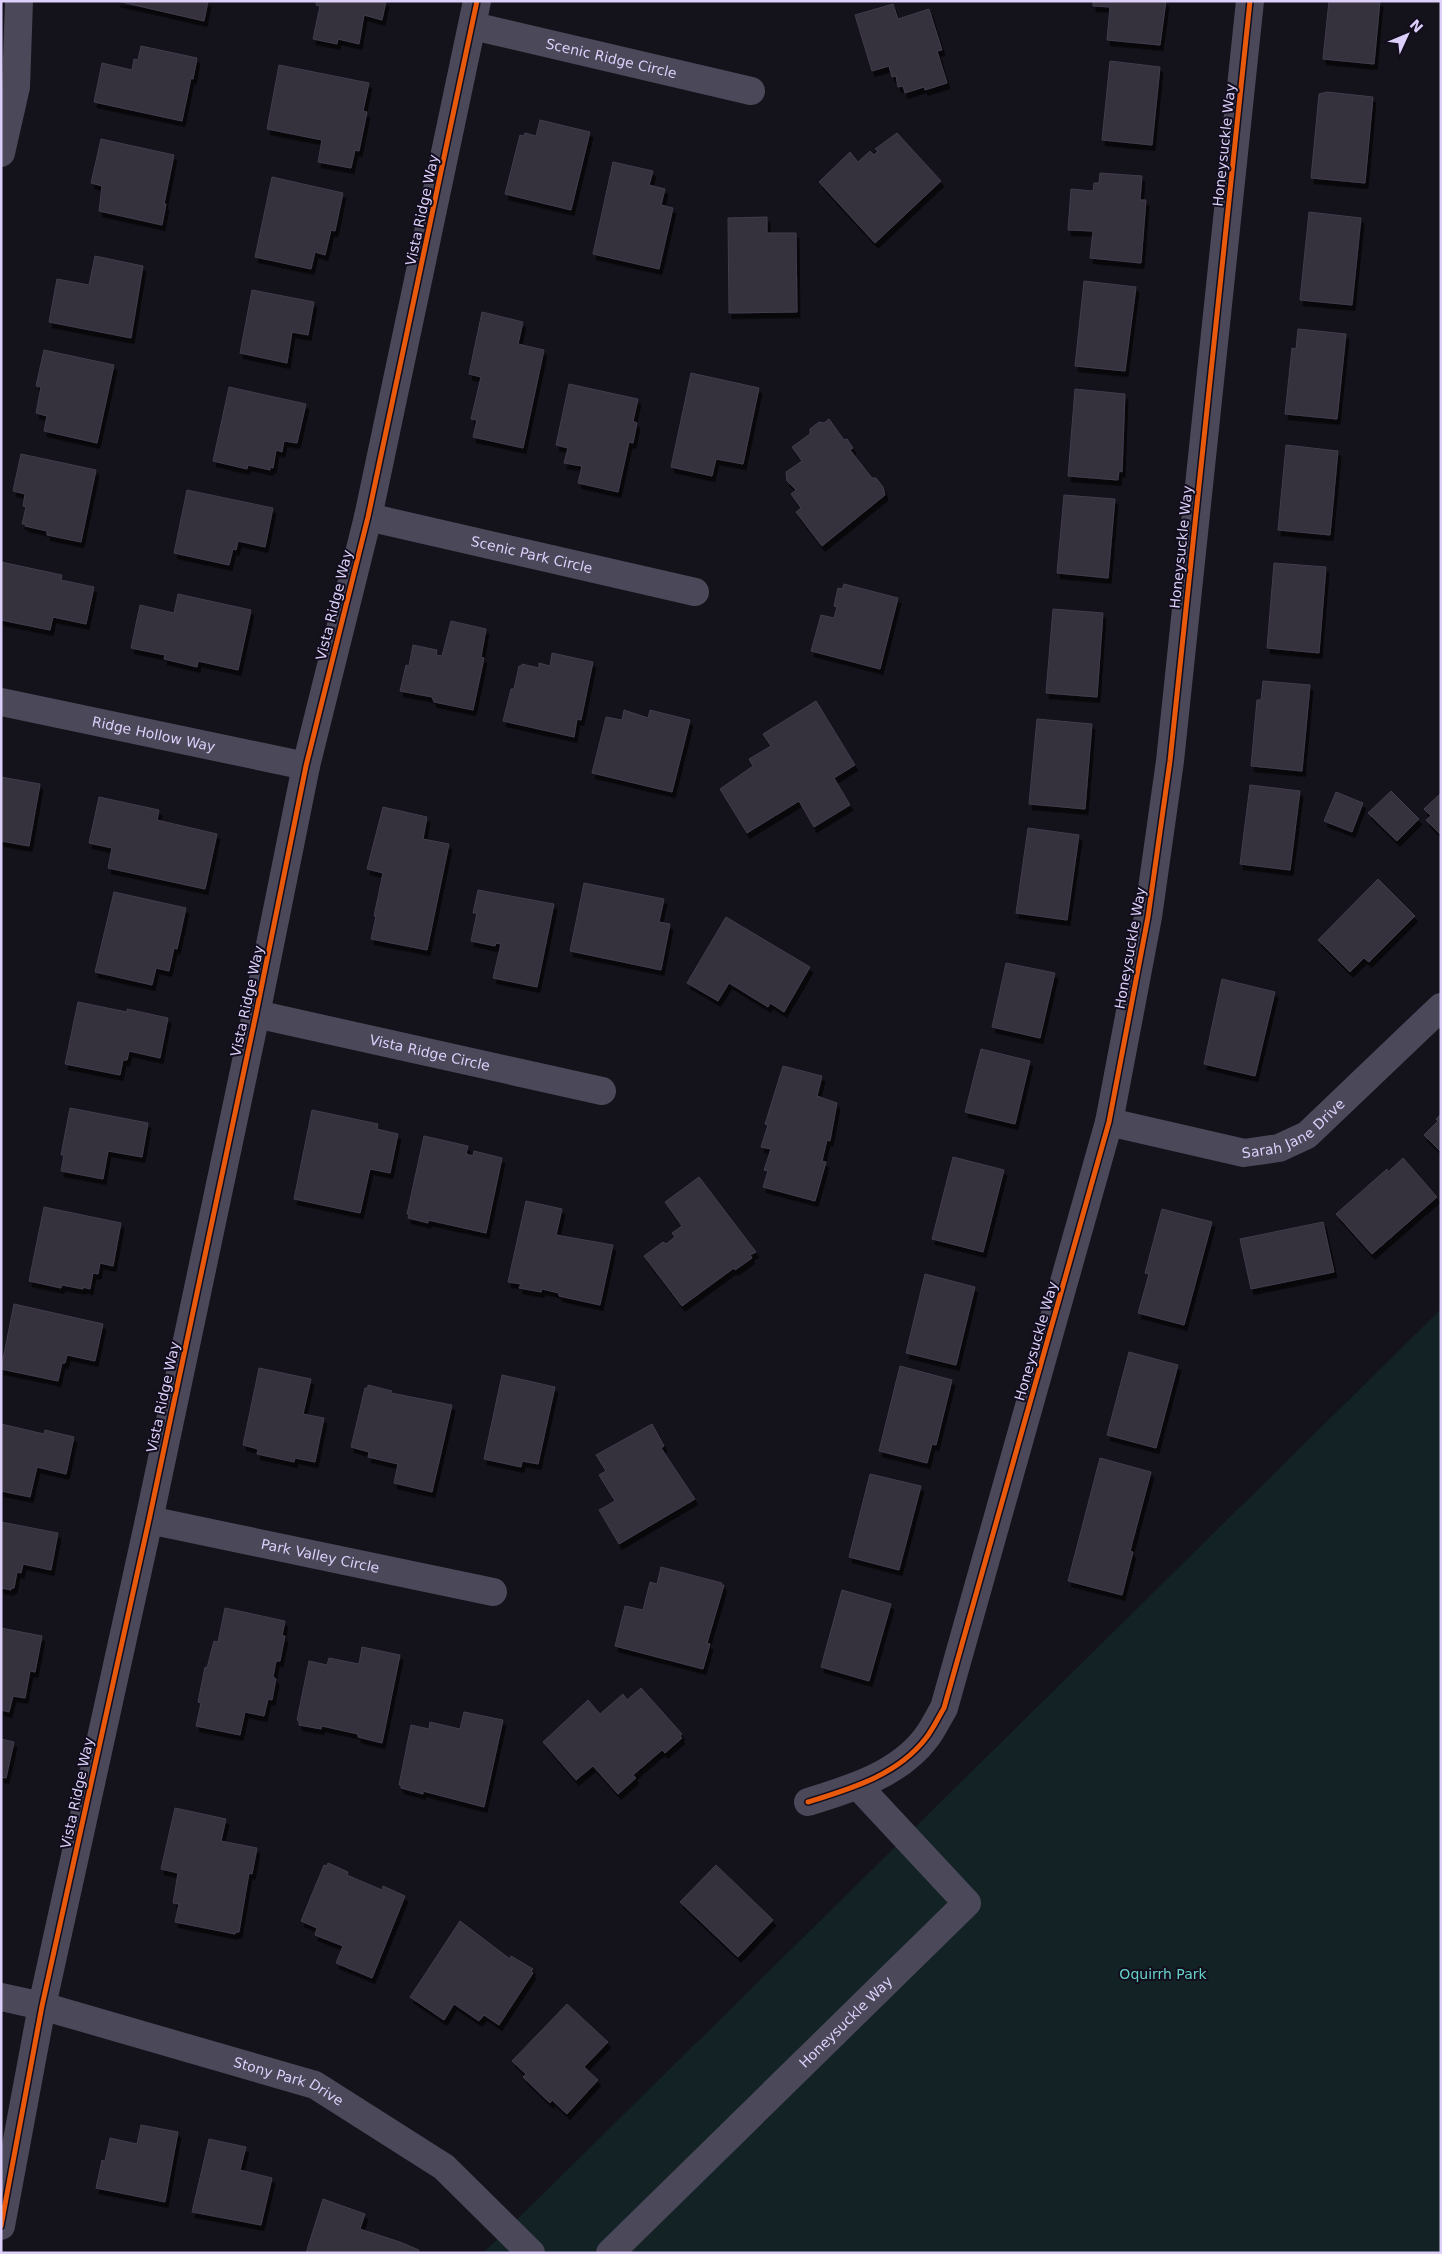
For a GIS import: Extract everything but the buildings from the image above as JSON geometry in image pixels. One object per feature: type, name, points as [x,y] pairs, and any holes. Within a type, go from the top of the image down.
[{"type":"street","points":[[1,153],[16,87],[19,1]]},
{"type":"street","name":"Honeysuckle Way","points":[[808,1802],[858,1786],[901,1764],[926,1738],[944,1708],[1109,1122],[1148,917],[1170,761],[1250,1]]},
{"type":"street","name":"Scenic Ridge Circle","points":[[475,14],[751,92]]},
{"type":"street","name":"Vista Ridge Way","points":[[1,2226],[42,2006],[149,1520],[256,1014],[306,766],[368,517],[475,14]]},
{"type":"street","name":"Scenic Park Circle","points":[[368,517],[695,592]]},
{"type":"street","name":"Ridge Hollow Way","points":[[1,702],[306,766]]},
{"type":"street","name":"Sarah Jane Drive","points":[[1109,1122],[1244,1153],[1279,1148],[1307,1135],[1441,1007]]},
{"type":"street","name":"Vista Ridge Circle","points":[[256,1014],[602,1090]]},
{"type":"street","name":"Park Valley Circle","points":[[149,1520],[493,1592]]},
{"type":"street","name":"Honeysuckle Way","points":[[610,2253],[967,1903],[858,1786]]},
{"type":"street","name":"Stony Park Drive","points":[[1,1997],[42,2006],[315,2085],[444,2167],[531,2253]]},
{"type":"green space","name":"Oquirrh Park","points":[[1441,1309],[1441,2253],[483,2253]]},
{"type":"cycle path","points":[[1,2226],[42,2006],[149,1520],[256,1014],[306,766],[368,517],[477,1]]},
{"type":"cycle path","points":[[808,1802],[856,1786],[902,1762],[926,1738],[944,1708],[1109,1122],[1148,917],[1170,761],[1250,1]]}]
